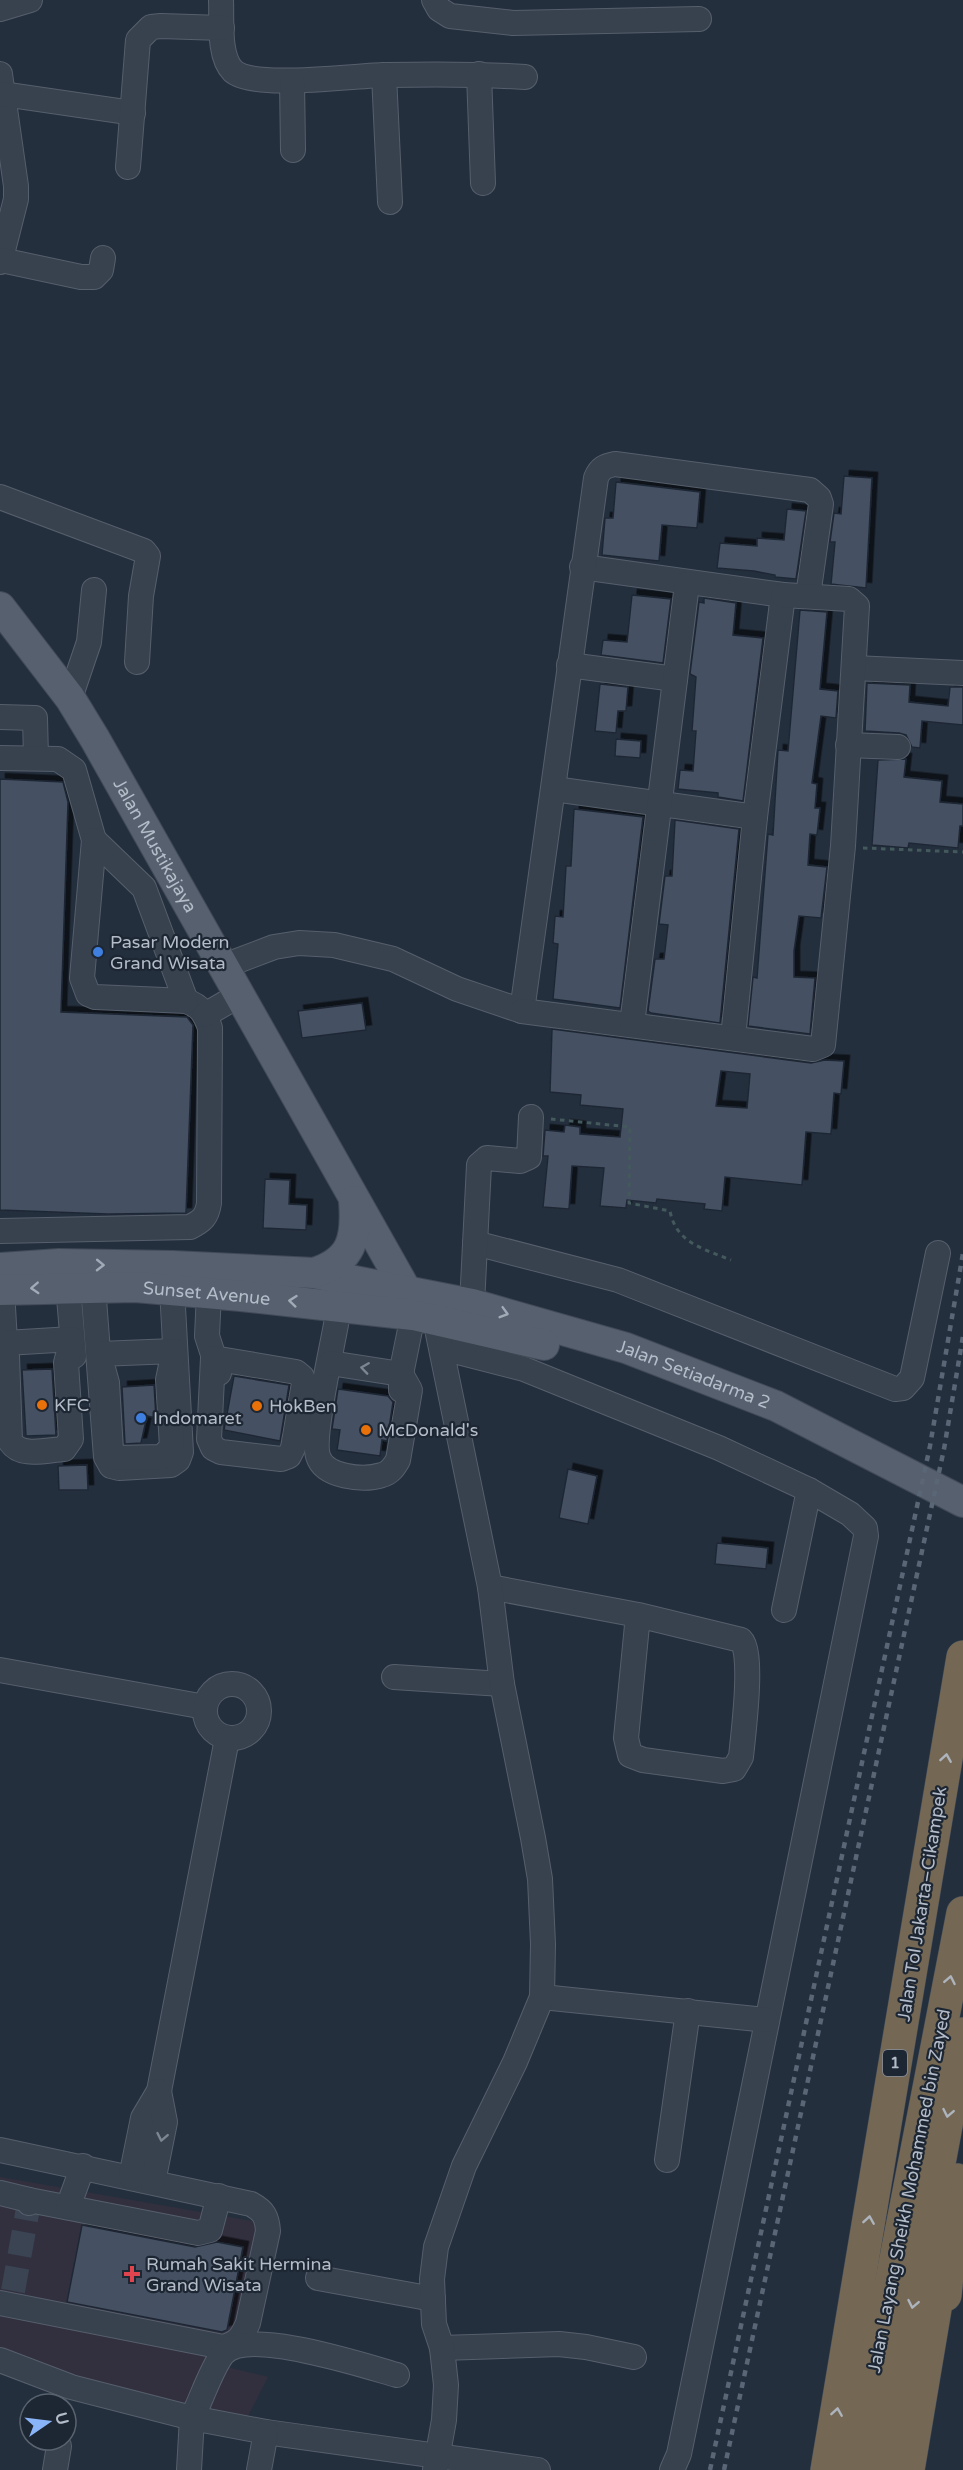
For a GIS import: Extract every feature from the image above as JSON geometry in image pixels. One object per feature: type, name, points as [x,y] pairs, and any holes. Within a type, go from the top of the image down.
[{"type":"highway","name":"Jalan Tol Jakarta–Cikampek","points":[[827,2470],[963,1657]]},
{"type":"highway","name":"Jalan Layang Sheikh Mohammed bin Zayed","points":[[855,2470],[963,1913]]},
{"type":"highway","name":"Jalan Layang Sheikh Mohammed bin Zayed","points":[[882,2470],[963,2034]]},
{"type":"highway","points":[[908,2470],[963,2144]]},
{"type":"highway","points":[[927,2470],[957,2180]]},
{"type":"main road","name":"Jalan Mustikajaya","points":[[0,607],[70,698],[95,739],[241,994],[354,1201],[420,1305]]},
{"type":"main road","points":[[314,1273],[335,1267],[349,1248],[356,1225],[354,1201]]},
{"type":"main road","name":"Sunset Avenue","points":[[1,1282],[70,1264],[314,1273],[420,1305]]},
{"type":"main road","name":"Sunset Avenue","points":[[1,1282],[172,1289],[339,1307],[420,1305]]},
{"type":"main road","name":"Jalan Setiadarma 2","points":[[420,1305],[472,1304],[626,1348],[776,1406],[913,1484],[963,1522]]},
{"type":"main road","name":"Jalan Setiadarma 2","points":[[420,1305],[678,1386],[913,1484],[963,1502]]},
{"type":"street","points":[[0,9],[30,0]]},
{"type":"street","points":[[221,0],[226,59],[231,69],[240,76],[292,81],[384,75],[480,74],[525,77]]},
{"type":"street","points":[[434,0],[439,9],[450,16],[513,23],[699,20]]},
{"type":"street","points":[[128,167],[138,40],[145,32],[161,26],[222,28]]},
{"type":"street","points":[[480,74],[483,183]]},
{"type":"street","points":[[384,75],[390,202]]},
{"type":"street","points":[[292,81],[292,150]]},
{"type":"street","points":[[103,258],[101,270],[94,277],[81,277],[0,261],[16,186],[2,84],[133,113]]},
{"type":"street","points":[[522,1011],[554,789],[582,567],[599,470],[615,464],[810,490],[816,494],[820,504],[808,596]]},
{"type":"street","points":[[0,497],[144,551],[148,556],[141,596],[137,662]]},
{"type":"street","points":[[224,966],[274,947],[299,943],[334,945],[393,958],[458,989],[522,1011],[813,1049],[824,1045],[843,846],[857,606],[849,599],[783,595],[687,584],[582,567]]},
{"type":"street","points":[[632,1024],[687,584]]},
{"type":"street","points":[[70,698],[89,642],[94,590]]},
{"type":"street","points":[[733,1038],[755,817],[783,595]]},
{"type":"street","points":[[569,665],[675,679]]},
{"type":"street","points":[[854,668],[963,673]]},
{"type":"street","points":[[0,717],[35,718],[36,758]]},
{"type":"street","points":[[77,778],[95,739]]},
{"type":"street","points":[[848,745],[898,747]]},
{"type":"street","points":[[0,758],[58,759],[66,762],[77,778],[94,840],[82,978],[88,994],[94,997],[196,1008],[241,994]]},
{"type":"street","points":[[554,789],[755,817]]},
{"type":"street","points":[[0,1231],[190,1227],[201,1222],[207,1215],[209,1203],[210,1028],[196,1008],[144,888],[94,840]]},
{"type":"street","points":[[472,1304],[479,1165],[487,1158],[520,1161],[529,1157],[531,1117]]},
{"type":"street","points":[[475,1243],[618,1280],[895,1389],[903,1388],[912,1378],[938,1253]]},
{"type":"street","points":[[1,1282],[10,1441],[14,1448],[22,1452],[64,1449],[71,1439],[66,1363],[80,1286]]},
{"type":"street","points":[[80,1286],[99,1354],[106,1457],[111,1466],[119,1468],[171,1464],[178,1460],[181,1452],[172,1289]]},
{"type":"street","points":[[209,1293],[207,1336],[213,1358],[209,1439],[213,1448],[221,1452],[281,1459],[288,1456],[293,1448],[304,1383],[302,1377],[296,1372],[213,1358]]},
{"type":"street","points":[[420,1305],[442,1348],[490,1587],[502,1684],[540,1878],[542,1996],[514,2062],[464,2166],[446,2212],[436,2247],[432,2279],[434,2324],[442,2348],[446,2385],[437,2462]]},
{"type":"street","points":[[400,1374],[420,1305]]},
{"type":"street","points":[[330,1363],[400,1374],[411,1390],[398,1460],[384,1475],[370,1477],[331,1473],[325,1469],[319,1459],[316,1446],[339,1307]]},
{"type":"street","points":[[4,1357],[72,1339]]},
{"type":"street","points":[[0,1442],[8,1456],[21,1462],[68,1459],[80,1450],[81,1436],[72,1339]]},
{"type":"street","points":[[442,1348],[524,1369],[719,1448],[809,1491],[859,1521],[865,1528],[866,1536],[679,2454],[672,2470]]},
{"type":"street","points":[[99,1354],[174,1351]]},
{"type":"street","points":[[784,1610],[809,1491]]},
{"type":"street","points":[[490,1587],[638,1615],[736,1637],[744,1642],[748,1652],[741,1757],[734,1769],[723,1771],[643,1760],[630,1755],[626,1738],[638,1615]]},
{"type":"street","points":[[0,1670],[205,1707]]},
{"type":"street","points":[[394,1677],[502,1684]]},
{"type":"street","points":[[225,1684],[242,1686],[254,1695],[260,1711],[255,1726],[243,1737],[227,1739],[214,1733],[206,1721],[205,1707],[212,1693],[225,1684]]},
{"type":"street","points":[[142,2179],[165,2122],[159,2091],[227,1739]]},
{"type":"street","points":[[542,1996],[767,2020]]},
{"type":"street","points":[[667,2160],[688,2011]]},
{"type":"street","points":[[0,2150],[83,2166],[251,2204],[262,2209],[267,2218],[268,2231],[248,2322],[238,2342],[223,2347],[8,2299]]},
{"type":"street","points":[[68,2207],[83,2166]]},
{"type":"street","points":[[0,2193],[29,2202],[205,2232],[212,2225],[219,2196]]},
{"type":"street","points":[[318,2278],[433,2299]]},
{"type":"street","points":[[189,2470],[192,2418],[223,2355],[244,2344],[328,2355],[397,2375]]},
{"type":"street","points":[[442,2348],[559,2344],[634,2357]]},
{"type":"street","points":[[0,2360],[71,2387],[192,2418],[437,2462],[538,2470]]},
{"type":"street","points":[[259,2470],[266,2432]]},
{"type":"street","points":[[55,2470],[58,2452]]},
{"type":"path","points":[[843,846],[963,852]]},
{"type":"path","points":[[531,1117],[630,1127],[629,1203],[670,1211],[673,1226],[683,1238],[731,1260]]},
{"type":"shaded area","name":"Rumah Sakit Hermina Grand Wisata","points":[[0,2177],[275,2225],[227,2367],[268,2377],[243,2426],[63,2376],[0,2353]]},
{"type":"building","points":[[844,476],[872,478],[866,588],[831,584],[835,542],[830,542],[834,513],[841,514]]},
{"type":"building","points":[[616,482],[700,492],[697,528],[662,525],[659,561],[602,555],[605,518],[613,518]]},
{"type":"building","points":[[787,509],[806,511],[796,579],[775,577],[775,575],[754,571],[717,568],[720,543],[757,546],[757,538],[784,540]]},
{"type":"building","points":[[632,595],[671,599],[663,663],[601,655],[603,640],[627,642]]},
{"type":"building","points":[[704,598],[736,603],[733,635],[763,638],[743,801],[718,797],[718,793],[678,789],[680,770],[693,771],[696,731],[692,731],[696,677],[690,674],[699,602],[704,603]]},
{"type":"building","points":[[800,610],[827,612],[820,689],[838,691],[836,718],[821,716],[812,783],[817,784],[815,808],[820,808],[817,835],[810,834],[808,865],[827,867],[821,918],[799,916],[794,951],[794,977],[815,978],[810,1034],[748,1026],[753,977],[757,978],[768,834],[773,835],[778,750],[788,751]]},
{"type":"building","points":[[867,683],[910,685],[909,702],[948,706],[950,687],[963,687],[963,725],[922,721],[920,748],[912,747],[906,735],[865,731]]},
{"type":"building","points":[[600,684],[628,687],[626,711],[618,711],[616,733],[595,731]]},
{"type":"building","points":[[616,739],[641,741],[640,758],[615,756]]},
{"type":"building","points":[[906,759],[904,777],[942,781],[940,802],[963,804],[963,826],[960,826],[958,848],[909,843],[908,848],[872,845],[878,760]]},
{"type":"building","points":[[0,779],[63,782],[68,802],[61,1012],[187,1017],[193,1025],[186,1213],[108,1214],[0,1210]]},
{"type":"building","points":[[574,809],[643,817],[620,1008],[553,999],[558,944],[553,943],[555,916],[563,917],[566,866],[571,866]]},
{"type":"building","points":[[675,820],[739,829],[720,1023],[648,1011],[655,959],[664,959],[668,925],[659,924],[665,876],[672,876]]},
{"type":"building","points":[[362,1003],[366,1030],[302,1038],[298,1011]]},
{"type":"building","points":[[552,1029],[811,1063],[825,1060],[844,1061],[841,1094],[834,1093],[831,1134],[806,1132],[802,1185],[725,1177],[722,1211],[704,1209],[705,1204],[657,1199],[656,1203],[627,1200],[626,1208],[600,1206],[604,1168],[572,1166],[569,1209],[543,1207],[548,1156],[543,1156],[545,1130],[564,1132],[565,1125],[580,1127],[580,1134],[620,1137],[623,1109],[580,1105],[581,1095],[550,1092]],"holes":[[[721,1071],[750,1074],[747,1108],[716,1106]]]},
{"type":"building","points":[[265,1179],[290,1180],[289,1204],[307,1205],[306,1230],[263,1228]]},
{"type":"building","name":"KFC","points":[[52,1369],[56,1435],[26,1436],[22,1370]]},
{"type":"building","name":"HokBen","points":[[234,1376],[289,1385],[280,1441],[224,1430]]},
{"type":"building","points":[[154,1385],[156,1418],[147,1416],[141,1443],[125,1444],[122,1387]]},
{"type":"building","name":"McDonald's","points":[[338,1389],[388,1396],[393,1402],[387,1441],[382,1440],[380,1456],[337,1450],[340,1430],[332,1429]]},
{"type":"building","points":[[87,1465],[88,1490],[59,1490],[58,1466]]},
{"type":"building","points":[[568,1469],[597,1476],[588,1524],[559,1518]]},
{"type":"building","points":[[717,1543],[768,1548],[766,1569],[715,1564]]},
{"type":"building","points":[[82,2225],[195,2247],[217,2242],[243,2247],[227,2330],[222,2332],[67,2302]]},
{"type":"tunnel","points":[[13,2291],[29,2203]]},
{"type":"railway","points":[[710,2470],[930,1446],[963,1253]]},
{"type":"railway","points":[[724,2470],[944,1449],[963,1336]]},
{"type":"place","name":"Pasar Modern Grand Wisata","points":[[98,952]]},
{"type":"place","name":"KFC","points":[[42,1405]]},
{"type":"place","name":"HokBen","points":[[257,1406]]},
{"type":"place","name":"Indomaret","points":[[141,1418]]},
{"type":"place","name":"McDonald's","points":[[366,1430]]},
{"type":"place","name":"Rumah Sakit Hermina Grand Wisata","points":[[132,2274]]}]
